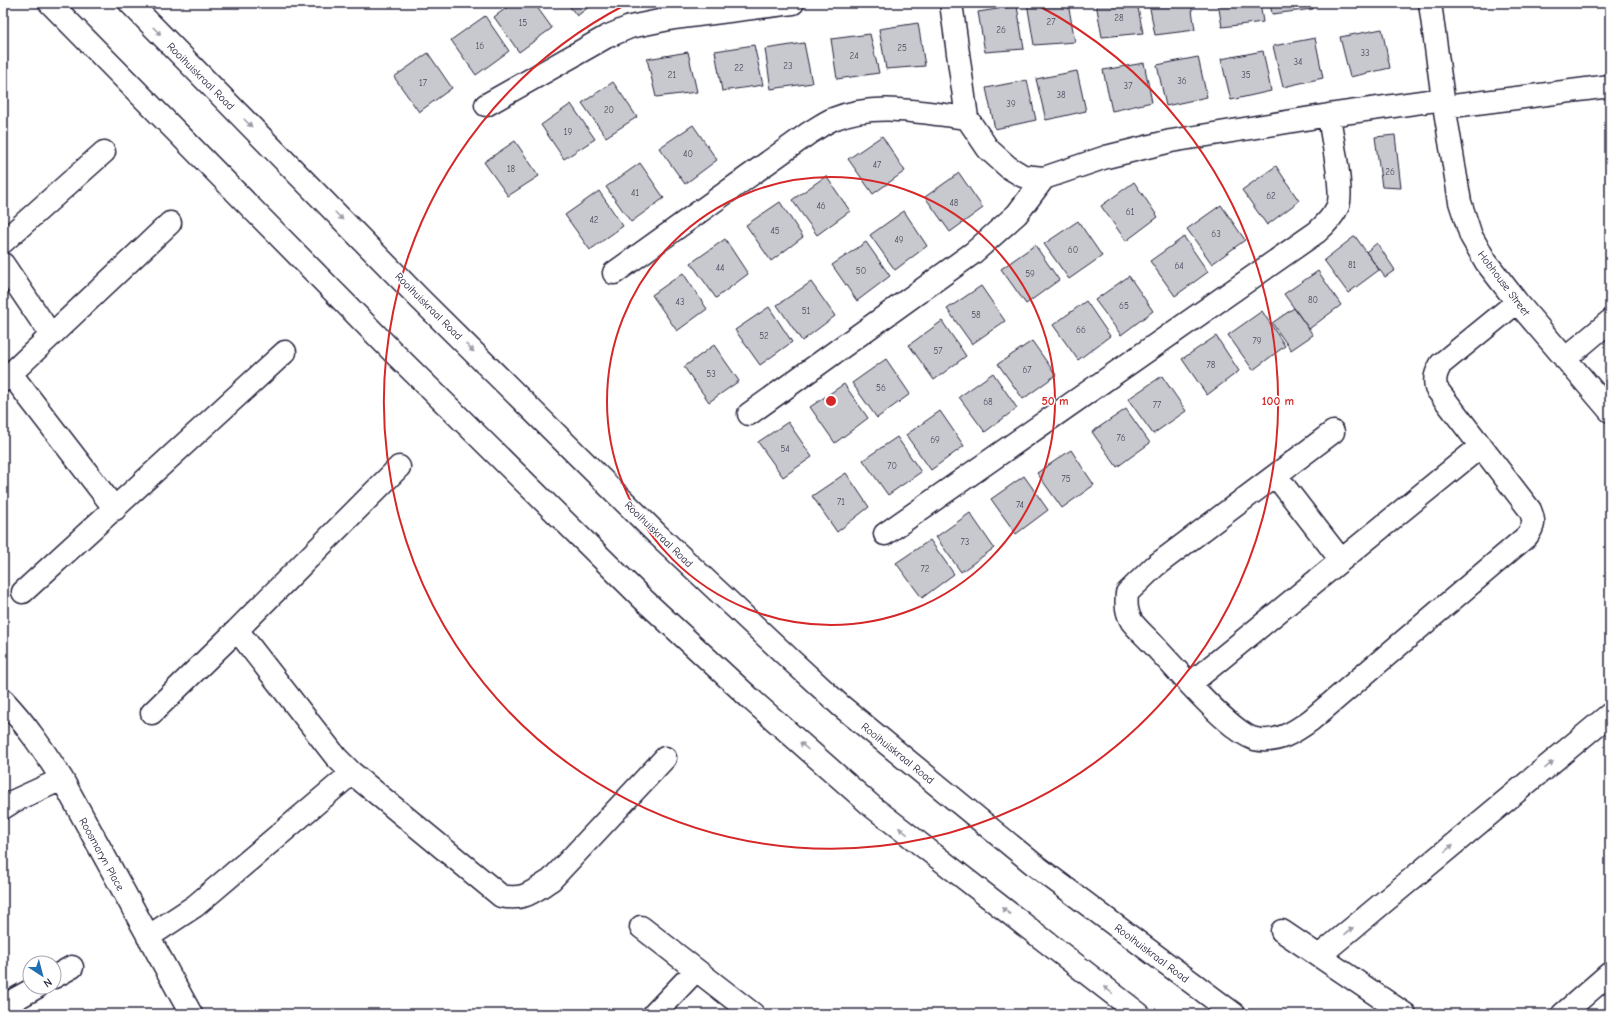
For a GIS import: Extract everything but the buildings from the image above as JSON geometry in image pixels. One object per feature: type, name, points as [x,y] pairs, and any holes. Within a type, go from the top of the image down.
[{"type":"street","points":[[50,3],[392,351],[648,605],[874,808],[1139,1014]]},
{"type":"street","name":"Rooihuiskraal Road","points":[[130,3],[460,338],[656,533],[841,706],[1036,866],[1234,1014]]},
{"type":"street","points":[[486,105],[606,36],[630,27],[674,18],[793,3]]},
{"type":"street","points":[[951,3],[967,118],[988,149],[1008,167],[1023,176],[1044,178],[1106,157],[1171,141],[1329,115],[1610,86]]},
{"type":"street","name":"Hobhouse Street","points":[[1430,3],[1460,202],[1471,236],[1486,262],[1517,302],[1610,411]]},
{"type":"street","points":[[614,273],[809,133],[832,119],[857,112],[882,109],[967,118]]},
{"type":"street","points":[[886,534],[1317,232],[1331,219],[1338,205],[1339,189],[1329,115]]},
{"type":"street","points":[[3,242],[104,152]]},
{"type":"street","points":[[749,414],[973,252],[1016,214],[1044,178]]},
{"type":"street","points":[[115,509],[7,377],[170,223]]},
{"type":"street","points":[[3,264],[51,336]]},
{"type":"street","points":[[1333,432],[1155,566],[1127,593],[1125,607],[1132,621],[1190,684],[1236,729],[1247,737],[1257,740],[1270,740],[1284,737],[1296,731],[1311,720],[1527,536],[1534,528],[1534,519],[1530,510],[1436,388],[1436,373],[1441,364],[1517,302]]},
{"type":"street","points":[[1566,359],[1610,321]]},
{"type":"street","points":[[23,592],[285,352]]},
{"type":"street","points":[[1190,684],[1480,446]]},
{"type":"street","points":[[152,713],[399,467]]},
{"type":"street","points":[[1276,476],[1341,560]]},
{"type":"street","points":[[237,630],[336,757],[352,773],[501,896],[515,899],[530,894],[551,880],[664,758]]},
{"type":"street","name":"Roosmaryn Place","points":[[3,700],[18,716],[39,743],[62,779],[191,1014]]},
{"type":"street","points":[[1319,956],[1610,714]]},
{"type":"street","points":[[148,937],[196,906],[352,773]]},
{"type":"street","points":[[3,808],[14,801],[62,779]]},
{"type":"street","points":[[641,927],[753,1014]]},
{"type":"street","points":[[1282,931],[1405,1014]]},
{"type":"street","points":[[654,1014],[696,970]]},
{"type":"street","points":[[1563,1014],[1610,973]]},
{"type":"street","points":[[3,1006],[23,995]]}]
